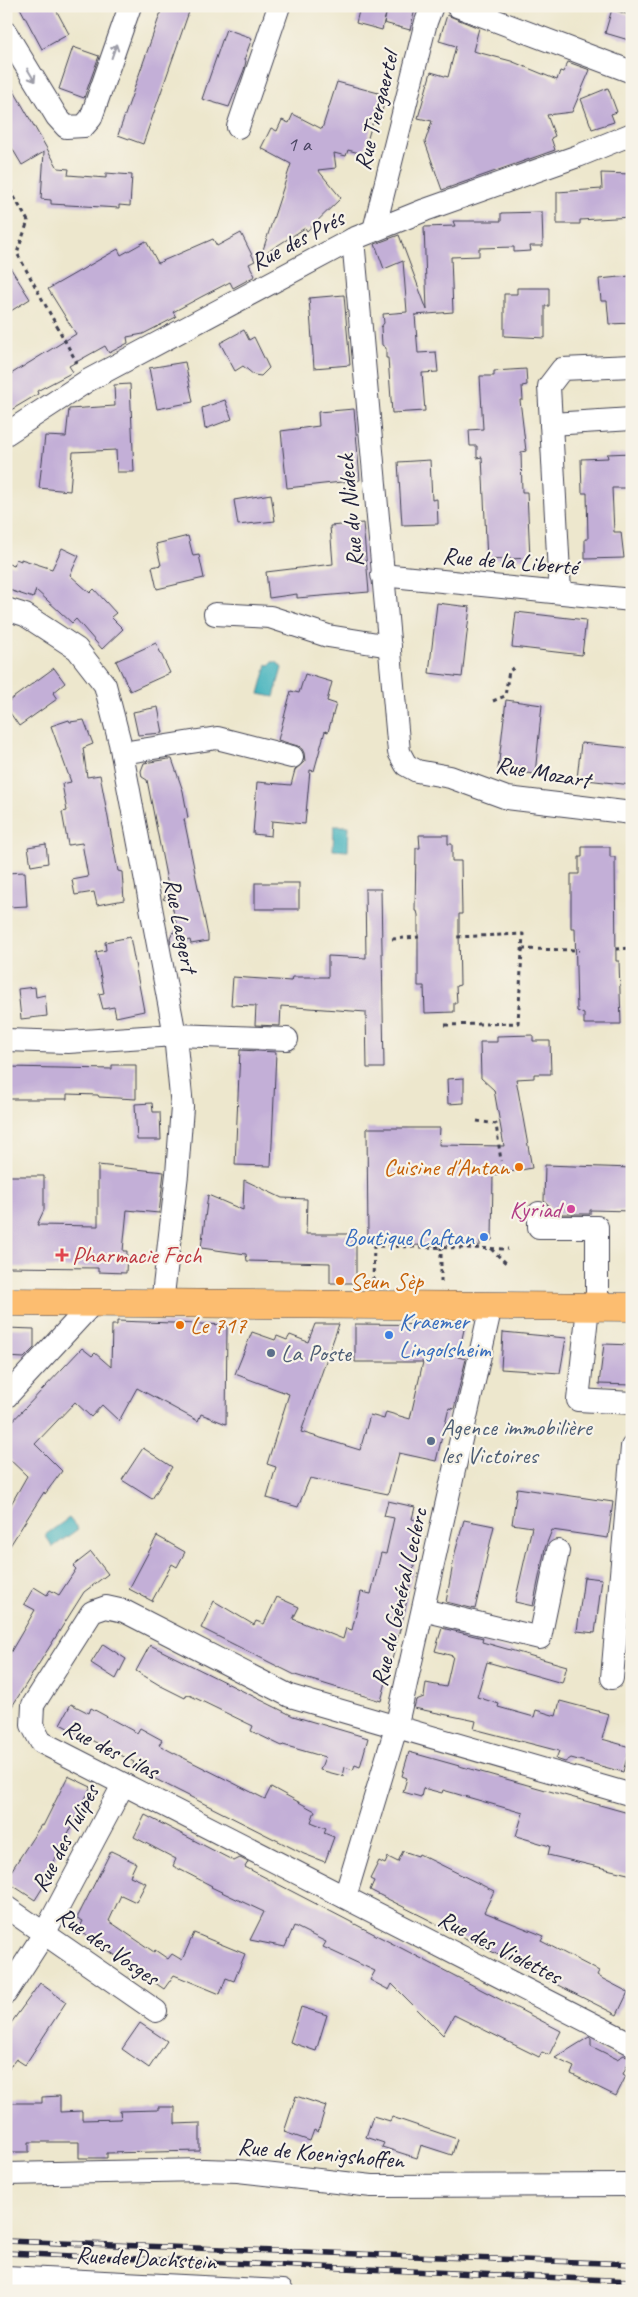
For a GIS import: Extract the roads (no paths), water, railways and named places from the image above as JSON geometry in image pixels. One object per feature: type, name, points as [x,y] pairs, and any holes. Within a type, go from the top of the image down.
[{"type":"main road","points":[[6,1302],[632,1307]]},
{"type":"street","points":[[6,33],[57,117],[66,127],[84,126],[91,118],[130,6]]},
{"type":"street","points":[[238,127],[279,6]]},
{"type":"street","name":"Rue Tiergaertel","points":[[374,230],[432,6]]},
{"type":"street","points":[[457,6],[632,72]]},
{"type":"street","name":"Rue des Prés","points":[[6,434],[87,381],[352,239],[425,210],[578,156],[632,134]]},
{"type":"street","name":"Rue du Nideck","points":[[352,239],[399,752],[406,765],[417,771]]},
{"type":"street","points":[[560,592],[549,386],[562,369],[632,366]]},
{"type":"street","points":[[551,424],[632,419]]},
{"type":"street","name":"Rue de la Liberté","points":[[382,575],[632,600]]},
{"type":"street","name":"Rue Laegert","points":[[6,609],[25,615],[77,649],[105,685],[122,753],[175,1035],[182,1107],[177,1174],[162,1304]]},
{"type":"street","points":[[215,614],[270,617],[328,636],[390,646]]},
{"type":"street","points":[[122,753],[217,738],[292,757]]},
{"type":"street","name":"Rue Mozart","points":[[417,771],[450,777],[507,798],[632,813]]},
{"type":"street","points":[[6,1040],[68,1042],[175,1035],[287,1039]]},
{"type":"street","points":[[539,1213],[539,1227],[597,1227],[593,1307],[578,1400],[632,1403]]},
{"type":"street","points":[[6,1397],[94,1302]]},
{"type":"street","name":"Rue du Général Leclerc","points":[[345,1897],[396,1728],[491,1306]]},
{"type":"street","points":[[612,1678],[632,1447]]},
{"type":"street","points":[[423,1610],[540,1638],[558,1551]]},
{"type":"street","name":"Rue des Lilas","points":[[345,1897],[41,1742],[32,1724],[33,1705],[92,1612],[106,1607],[124,1611],[290,1696],[396,1728]]},
{"type":"street","points":[[396,1728],[632,1795]]},
{"type":"street","name":"Rue des Tulipes","points":[[6,1993],[44,1934],[123,1785]]},
{"type":"street","name":"Rue des Violettes","points":[[345,1897],[632,2044]]},
{"type":"street","name":"Rue des Vosges","points":[[6,1908],[156,2011]]},
{"type":"street","name":"Rue de Koenigshoffen","points":[[6,2174],[203,2170],[372,2186],[632,2184]]},
{"type":"street","name":"Rue de Dachstein","points":[[6,2277],[282,2291]]},
{"type":"water","points":[[272,662],[277,662],[282,668],[274,697],[259,694],[267,664],[270,665]]},
{"type":"water","points":[[334,826],[349,826],[348,851],[333,850]]},
{"type":"water","points":[[69,1518],[78,1529],[53,1547],[45,1535]]},
{"type":"railway","points":[[6,2241],[632,2264]]},
{"type":"railway","points":[[6,2253],[632,2281]]},
{"type":"place","name":"Cuisine d'Antan","points":[[519,1167]]},
{"type":"place","name":"Kyriad","points":[[571,1209]]},
{"type":"place","name":"Boutique Caftan","points":[[484,1237]]},
{"type":"place","name":"Pharmacie Foch","points":[[62,1255]]},
{"type":"place","name":"Seun Sèp","points":[[340,1281]]},
{"type":"place","name":"Le 717","points":[[180,1325]]},
{"type":"place","name":"Kraemer Lingolsheim","points":[[389,1335]]},
{"type":"place","name":"La Poste","points":[[271,1353]]},
{"type":"place","name":"Agence immobilière les Victoires","points":[[431,1441]]}]
